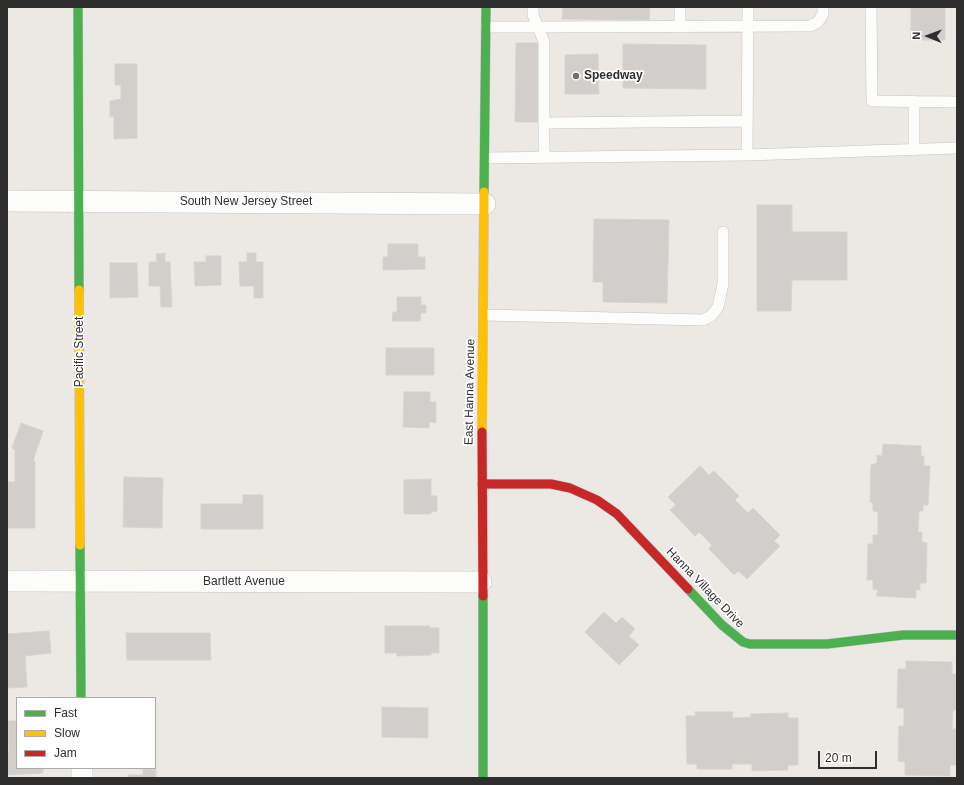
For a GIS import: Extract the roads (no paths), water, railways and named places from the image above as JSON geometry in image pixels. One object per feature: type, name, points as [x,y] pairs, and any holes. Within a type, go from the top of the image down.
[{"type":"street","name":"Pacific Street","points":[[78,7],[81,697]]},
{"type":"street","name":"East Hanna Avenue","points":[[483,778],[481,582],[486,7]]},
{"type":"street","name":"South New Jersey Street","points":[[7,202],[80,201],[485,204]]},
{"type":"street","name":"Hanna Village Drive","points":[[482,484],[551,484],[570,488],[597,500],[617,514],[722,624],[743,642],[750,644],[827,644],[903,635],[957,635]]},
{"type":"street","name":"Bartlett Avenue","points":[[7,581],[481,582]]},
{"type":"lane","points":[[533,7],[533,15],[544,42],[544,158]]},
{"type":"lane","points":[[680,7],[680,26]]},
{"type":"lane","points":[[747,155],[748,7]]},
{"type":"lane","points":[[486,28],[810,26],[818,22],[822,14],[823,7]]},
{"type":"lane","points":[[871,7],[872,101],[957,102]]},
{"type":"lane","points":[[914,101],[914,150]]},
{"type":"lane","points":[[544,123],[747,121]]},
{"type":"lane","points":[[485,158],[747,155],[957,148]]},
{"type":"lane","points":[[484,315],[703,320],[711,316],[718,307],[723,284],[723,232]]},
{"type":"place","name":"Speedway","points":[[576,76]]}]
